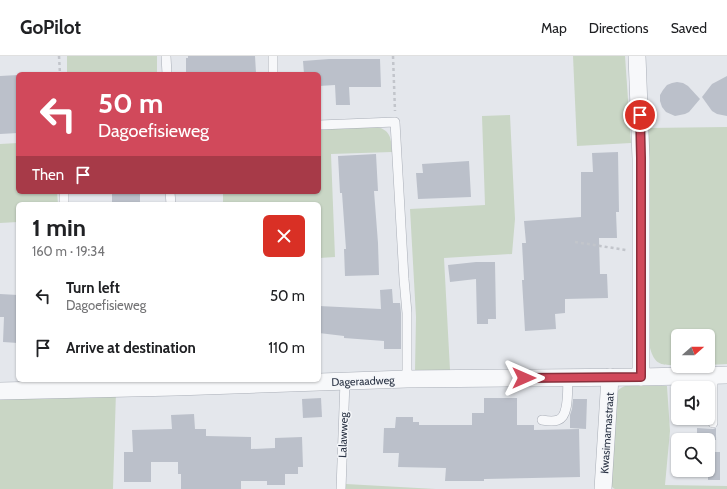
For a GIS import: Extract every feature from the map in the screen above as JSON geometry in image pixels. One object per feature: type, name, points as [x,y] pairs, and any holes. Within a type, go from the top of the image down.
[{"type":"street","points":[[638,56],[641,158],[641,377]]},
{"type":"street","name":"Dageraadweg","points":[[321,381],[610,378],[720,375]]},
{"type":"street","name":"Kwasimamastraat","points":[[603,489],[610,378]]},
{"type":"street","name":"Dageraadweg","points":[[0,391],[69,384],[260,382]]},
{"type":"lane","points":[[166,56],[167,72]]},
{"type":"lane","points":[[273,56],[273,72]]},
{"type":"lane","points":[[321,125],[395,122],[407,313],[407,380]]},
{"type":"lane","points":[[715,405],[720,375]]},
{"type":"lane","points":[[542,420],[557,421],[563,417],[566,411],[568,378]]},
{"type":"lane","name":"Lalawweg","points":[[341,489],[345,381]]},
{"type":"path","points":[[59,56],[60,72]]},
{"type":"path","points":[[393,56],[395,122]]},
{"type":"path","points":[[575,242],[641,253]]},
{"type":"green space","points":[[67,56],[157,56],[157,72],[67,72]]},
{"type":"green space","points":[[573,56],[625,56],[631,143],[577,146]]},
{"type":"green space","points":[[510,115],[515,219],[512,254],[444,258],[450,370],[415,371],[416,317],[410,209],[485,205],[482,116]]},
{"type":"green space","points":[[374,126],[387,132],[391,142],[392,152],[331,154],[335,257],[321,258],[321,202],[223,202],[223,194],[321,194],[321,130]]},
{"type":"green space","points":[[727,127],[727,364],[715,365],[715,329],[671,329],[671,365],[660,363],[652,354],[650,348],[647,128]]},
{"type":"green space","points":[[16,143],[16,194],[57,194],[58,202],[16,202],[16,222],[0,223],[0,144]]},
{"type":"green space","points":[[630,385],[667,386],[670,431],[665,485],[727,486],[727,489],[613,488],[610,483],[615,395],[621,388]]},
{"type":"green space","points":[[116,391],[113,489],[0,489],[0,395]]},
{"type":"green space","points":[[346,484],[436,489],[345,489]]},
{"type":"building","points":[[188,56],[255,56],[256,72],[186,72],[186,58],[188,58]]},
{"type":"building","points":[[329,59],[380,59],[381,87],[349,87],[350,105],[336,105],[335,85],[321,86],[321,72],[304,72],[303,61]]},
{"type":"building","points":[[16,75],[16,133],[0,134],[0,76]]},
{"type":"building","points":[[727,76],[727,116],[717,114],[712,111],[702,97],[712,84]]},
{"type":"building","points":[[677,82],[688,86],[700,99],[689,112],[675,116],[666,112],[662,107],[660,95],[667,85]]},
{"type":"building","points":[[618,152],[619,212],[616,212],[617,238],[599,238],[600,274],[607,274],[608,298],[565,299],[565,313],[555,314],[556,329],[525,331],[522,280],[524,280],[522,243],[526,243],[524,221],[581,217],[581,172],[593,172],[592,153]]},
{"type":"building","points":[[376,154],[378,191],[374,191],[379,275],[345,276],[344,249],[346,249],[338,156]]},
{"type":"building","points":[[469,161],[471,197],[418,199],[416,173],[423,173],[422,164]]},
{"type":"building","points":[[112,194],[140,194],[140,202],[112,202]]},
{"type":"building","points":[[476,262],[495,262],[496,319],[488,319],[488,324],[477,324],[476,279],[450,282],[448,265]]},
{"type":"building","points":[[392,289],[393,303],[400,303],[401,349],[384,349],[384,341],[344,338],[344,336],[321,333],[321,306],[381,309],[380,290]]},
{"type":"building","points":[[0,294],[16,295],[16,343],[3,342],[4,317],[0,317]]},
{"type":"building","points":[[321,398],[322,417],[303,418],[302,399]]},
{"type":"building","points":[[484,398],[517,398],[517,425],[534,425],[534,430],[579,429],[580,477],[445,481],[446,468],[398,467],[399,453],[383,453],[384,428],[395,428],[396,417],[413,417],[413,422],[419,422],[419,425],[472,425],[472,413],[484,413]]},
{"type":"building","points":[[573,399],[587,399],[586,429],[570,428],[570,415]]},
{"type":"building","points":[[194,414],[195,429],[206,429],[206,436],[251,437],[251,449],[275,448],[275,438],[302,437],[303,467],[298,467],[298,474],[285,474],[285,485],[267,485],[267,481],[241,481],[241,489],[181,489],[181,474],[178,474],[178,462],[151,462],[151,482],[124,482],[124,452],[133,452],[132,430],[172,429],[171,415]]},
{"type":"building","points":[[697,428],[716,428],[716,440],[715,433],[697,433]]},
{"type":"building","points":[[715,452],[720,452],[720,480],[708,480],[708,477],[715,477]]},
{"type":"route","points":[[524,378],[641,377],[640,115]]}]
